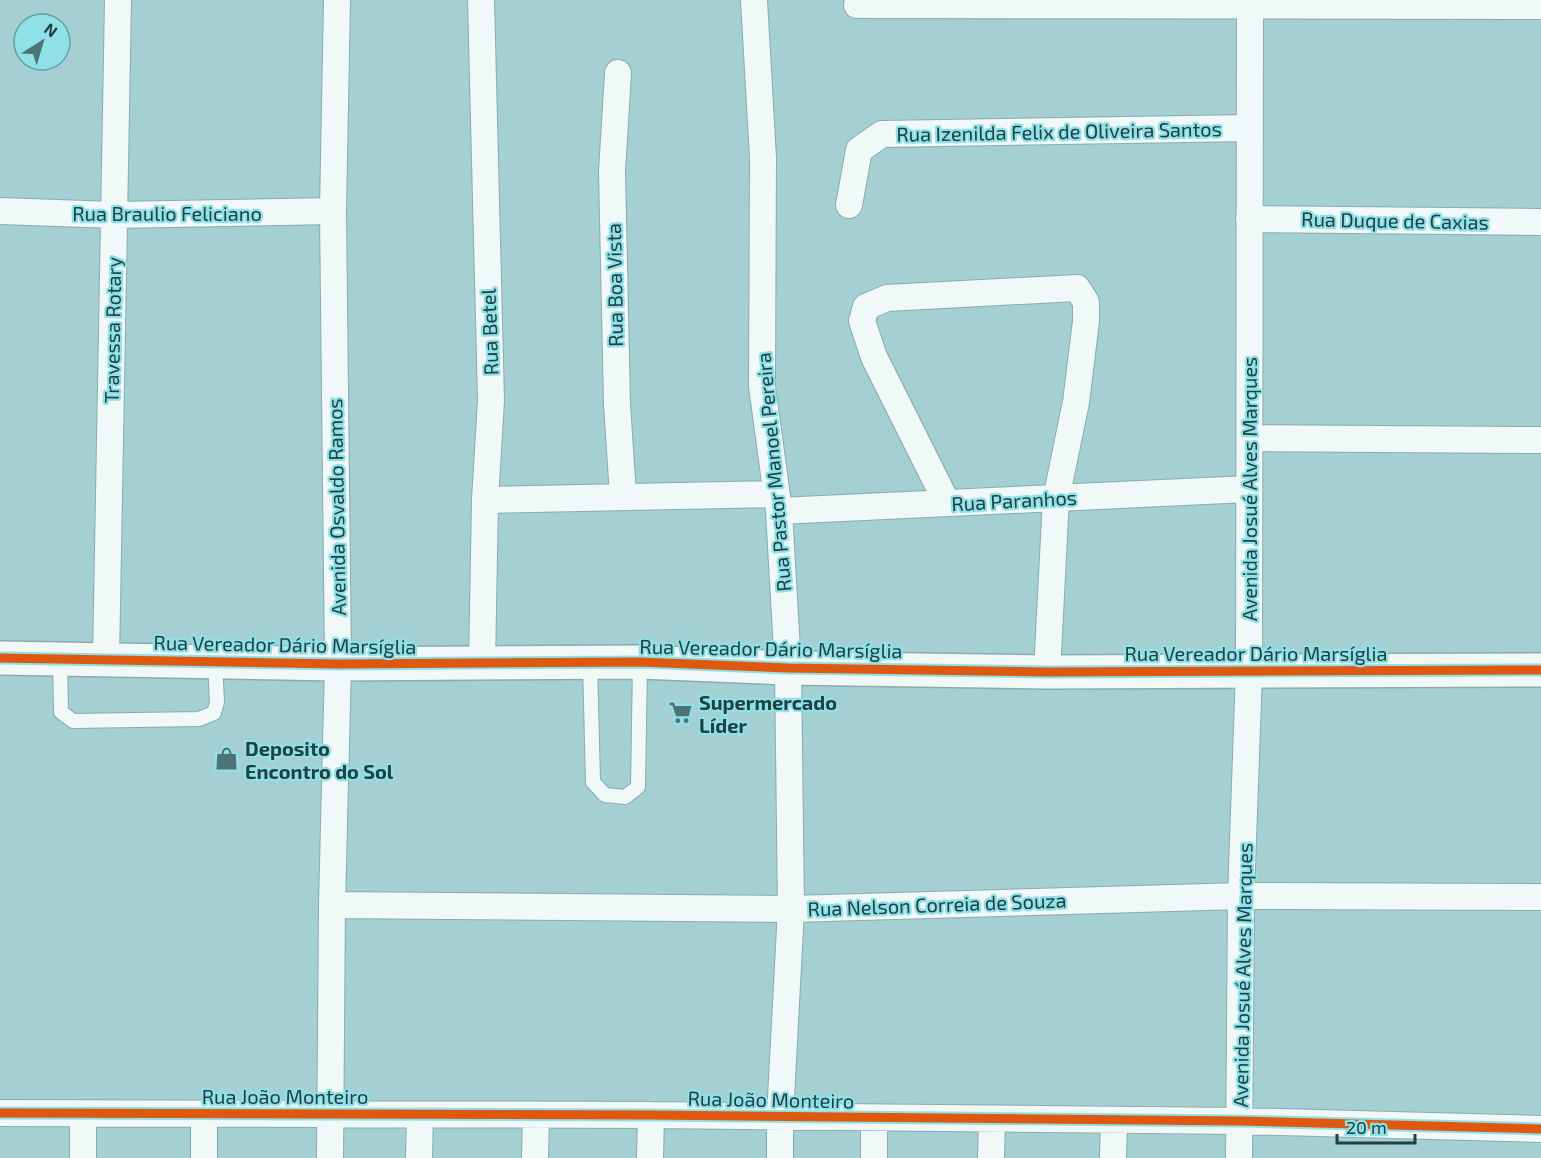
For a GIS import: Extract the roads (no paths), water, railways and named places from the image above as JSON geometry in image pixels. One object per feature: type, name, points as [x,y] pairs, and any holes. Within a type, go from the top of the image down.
[{"type":"street","name":"Travessa Rotary","points":[[106,660],[118,0]]},
{"type":"street","name":"Avenida Osvaldo Ramos","points":[[330,1158],[332,905],[338,664],[333,211],[337,0]]},
{"type":"street","name":"Rua Betel","points":[[481,0],[491,400],[485,500],[482,664]]},
{"type":"street","name":"Rua Pastor Manoel Pereira","points":[[754,0],[763,158],[762,386],[777,502],[788,668],[791,909],[780,1117],[780,1158]]},
{"type":"street","points":[[857,5],[1250,3],[1541,6]]},
{"type":"street","name":"Avenida Josué Alves Marques","points":[[1239,1158],[1241,896],[1249,672],[1250,3]]},
{"type":"street","name":"Rua Boa Vista","points":[[618,73],[612,171],[617,404],[623,496]]},
{"type":"street","name":"Rua Izenilda Felix de Oliveira Santos","points":[[849,205],[859,150],[882,134],[1249,128]]},
{"type":"street","name":"Rua Braulio Feliciano","points":[[0,211],[114,215],[333,211]]},
{"type":"street","name":"Rua Duque de Caxias","points":[[1249,219],[1541,222]]},
{"type":"street","points":[[947,503],[874,357],[862,321],[866,307],[887,298],[1077,288],[1086,302],[1086,321],[1076,402],[1056,499],[1047,672]]},
{"type":"street","points":[[1250,438],[1541,440]]},
{"type":"street","name":"Rua Paranhos","points":[[485,500],[623,496],[777,502],[947,503],[1248,489]]},
{"type":"street","name":"Rua Vereador Dário Marsíglia","points":[[0,658],[338,664],[640,662],[788,668],[1047,672],[1541,670]]},
{"type":"street","name":"Rua Nelson Correia de Souza","points":[[332,905],[791,909],[1241,896],[1541,897]]},
{"type":"street","name":"Rua João Monteiro","points":[[0,1113],[651,1115],[1240,1121],[1541,1129]]},
{"type":"street","points":[[204,1113],[204,1158]]},
{"type":"street","points":[[83,1114],[83,1158]]},
{"type":"street","points":[[419,1158],[420,1115]]},
{"type":"street","points":[[650,1158],[651,1115]]},
{"type":"street","points":[[535,1158],[537,1116]]},
{"type":"street","points":[[874,1119],[874,1158]]},
{"type":"street","points":[[991,1158],[992,1120]]},
{"type":"street","points":[[1113,1158],[1114,1120]]},
{"type":"lane","points":[[60,659],[61,712],[73,721],[199,719],[214,713],[217,702],[215,662]]},
{"type":"lane","points":[[590,663],[593,782],[605,795],[625,798],[638,787],[640,662]]},
{"type":"place","name":"Supermercado Líder","points":[[681,713]]},
{"type":"place","name":"Deposito Encontro do Sol","points":[[227,759]]}]
